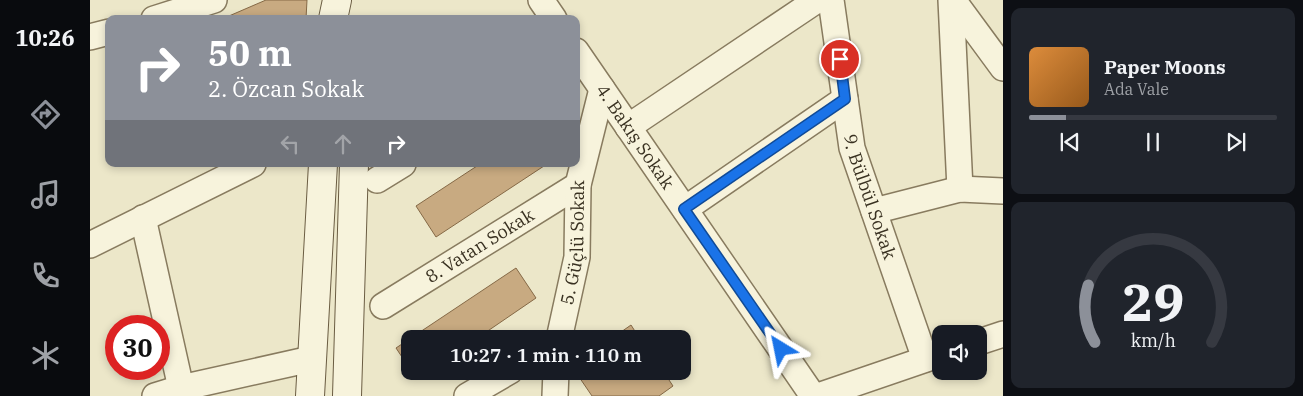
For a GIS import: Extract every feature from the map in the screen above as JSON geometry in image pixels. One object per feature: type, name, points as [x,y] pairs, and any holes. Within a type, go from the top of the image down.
[{"type":"main road","points":[[334,15],[337,0]]},
{"type":"main road","points":[[347,0],[348,15]]},
{"type":"main road","points":[[310,396],[317,167]]},
{"type":"main road","points":[[347,396],[354,167]]},
{"type":"street","points":[[541,0],[551,15]]},
{"type":"street","points":[[628,127],[818,0]]},
{"type":"street","name":"9. Bülbül Sokak","points":[[831,0],[852,148],[874,210],[932,354]]},
{"type":"street","points":[[952,0],[1003,68]]},
{"type":"street","points":[[952,0],[960,189]]},
{"type":"street","points":[[171,15],[209,6]]},
{"type":"street","points":[[90,37],[105,33]]},
{"type":"street","name":"4. Bakış Sokak","points":[[580,59],[813,396]]},
{"type":"street","name":"5. Güçlü Sokak","points":[[561,330],[577,257],[578,185],[602,89]]},
{"type":"street","points":[[684,209],[845,99]]},
{"type":"street","points":[[90,245],[247,167]]},
{"type":"street","points":[[377,180],[398,167]]},
{"type":"street","name":"8. Vatan Sokak","points":[[382,306],[578,185]]},
{"type":"street","points":[[874,210],[960,189],[1003,191]]},
{"type":"street","points":[[143,218],[181,388]]},
{"type":"street","points":[[987,339],[1003,334]]},
{"type":"street","points":[[818,396],[932,356]]},
{"type":"street","points":[[154,396],[181,388],[311,359]]},
{"type":"street","points":[[467,396],[495,380]]},
{"type":"street","points":[[555,396],[556,380]]},
{"type":"building","points":[[266,0],[307,0],[306,15],[231,15]]},
{"type":"building","points":[[475,167],[542,167],[436,237],[416,206]]},
{"type":"building","points":[[516,268],[536,298],[489,330],[423,330]]},
{"type":"building","points":[[631,325],[634,330],[624,330]]},
{"type":"building","points":[[401,345],[401,356],[396,348]]},
{"type":"building","points":[[581,380],[669,380],[673,386],[659,396],[592,396]]},
{"type":"route","points":[[781,349],[684,209],[845,99],[840,59]]}]
